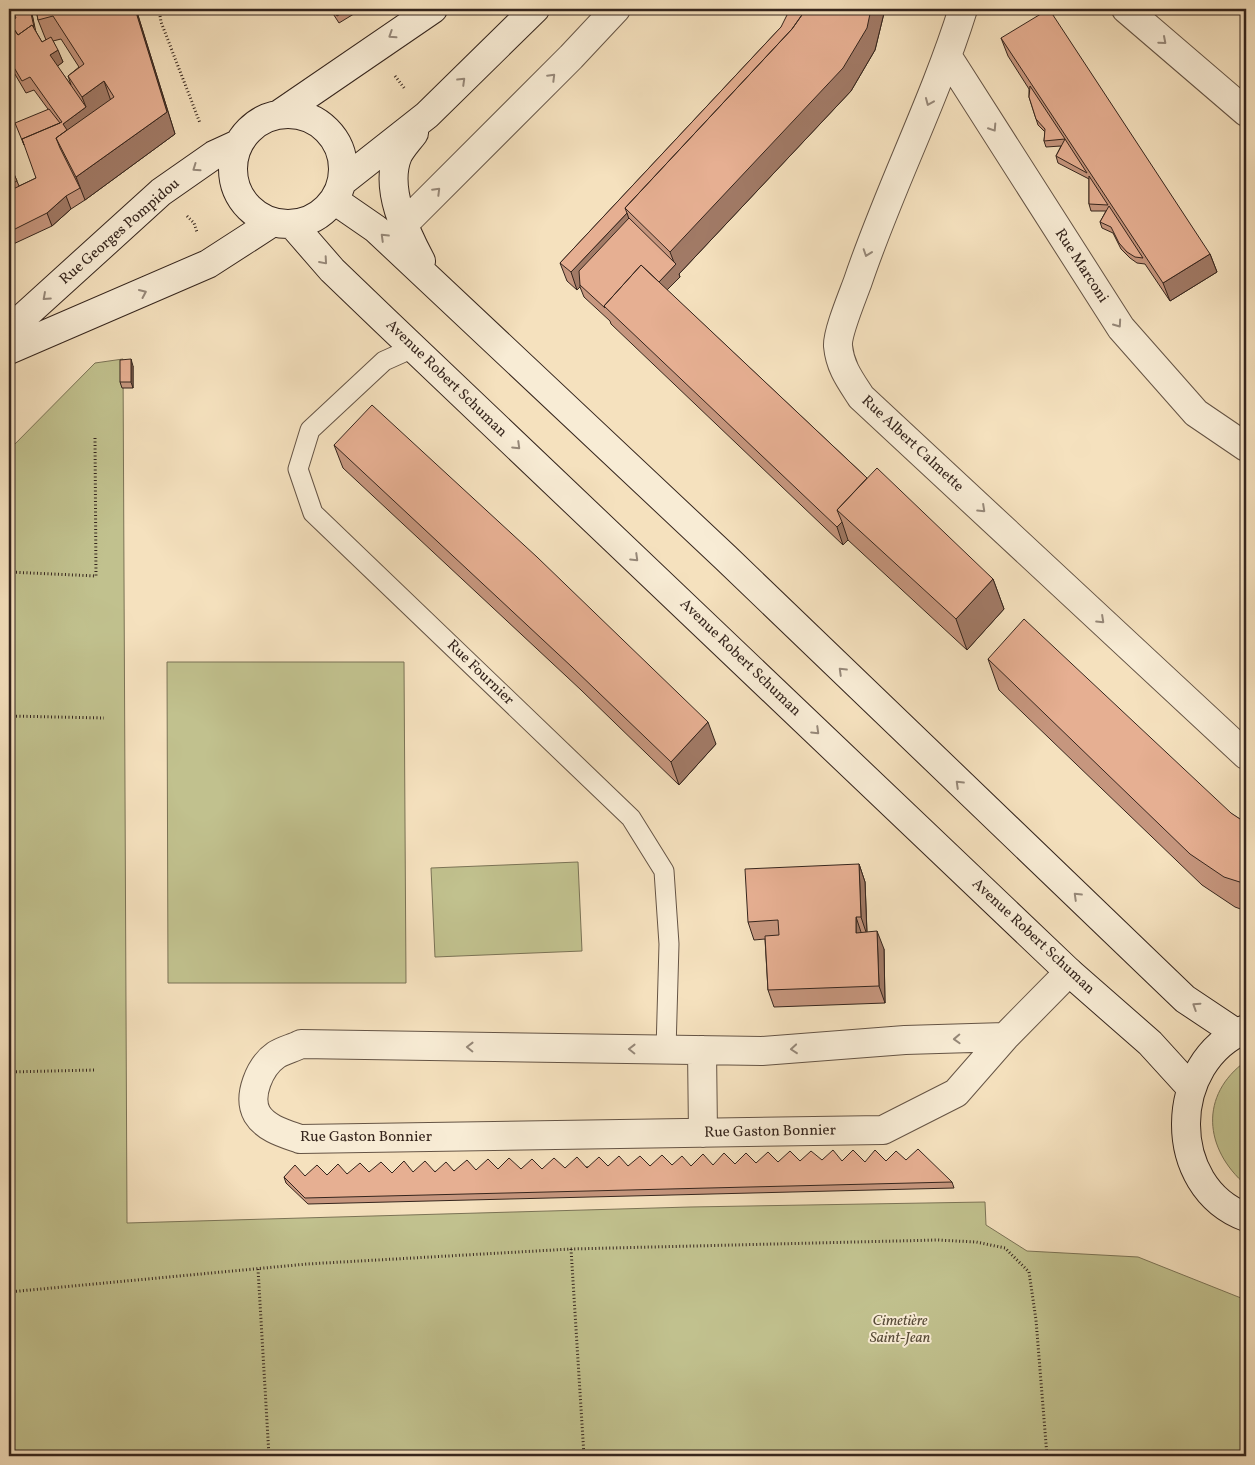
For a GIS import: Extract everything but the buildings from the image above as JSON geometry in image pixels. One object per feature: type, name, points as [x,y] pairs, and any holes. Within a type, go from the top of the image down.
[{"type":"main road","points":[[280,114],[433,9]]},
{"type":"main road","points":[[9,350],[208,264],[282,223],[308,220],[322,212],[338,191],[427,115],[535,9]]},
{"type":"main road","points":[[402,226],[564,64],[616,9]]},
{"type":"main road","name":"Rue Albert Calmette","points":[[963,9],[948,58],[877,223],[838,344],[842,369],[861,397],[1246,754]]},
{"type":"main road","points":[[1126,9],[1246,112]]},
{"type":"main road","name":"Rue Marconi","points":[[948,58],[1121,328],[1196,413],[1246,446]]},
{"type":"main road","points":[[282,223],[258,215],[246,205],[237,191],[233,175],[233,159],[226,150],[248,129],[263,119],[280,114],[296,114],[311,118],[324,127],[334,138],[341,152],[343,167],[338,191]]},
{"type":"main road","points":[[427,115],[398,155],[393,180],[402,226],[432,282]]},
{"type":"main road","name":"Rue Georges Pompidou","points":[[9,330],[161,192],[226,150]]},
{"type":"main road","points":[[338,191],[432,282],[726,558],[1185,999],[1241,1031],[1217,1048],[1201,1067],[1191,1088],[1185,1117],[1187,1146],[1198,1174],[1215,1198],[1246,1218]]},
{"type":"main road","name":"Avenue Robert Schuman","points":[[282,223],[1069,972],[1150,1044],[1191,1088]]},
{"type":"main road","name":"Rue Gaston Bonnier","points":[[1005,1037],[905,1040],[762,1051],[302,1044],[276,1055],[261,1072],[254,1094],[257,1114],[277,1131],[300,1139],[883,1130],[956,1092],[1005,1037],[1069,972]]},
{"type":"main road","points":[[702,1050],[703,1133]]},
{"type":"lane","name":"Rue Fournier","points":[[413,348],[384,361],[310,430],[298,469],[313,513],[631,818],[664,871],[669,944],[666,1050]]},
{"type":"path","points":[[159,9],[168,40],[226,150]]},
{"type":"path","points":[[374,48],[427,115]]},
{"type":"path","points":[[161,192],[194,223],[208,264]]},
{"type":"path","points":[[9,572],[96,576],[95,438]]},
{"type":"path","points":[[9,716],[104,718]]},
{"type":"path","points":[[9,1072],[94,1070]]},
{"type":"path","points":[[9,1292],[258,1269],[571,1249],[937,1240],[976,1242],[1005,1248],[1029,1272],[1036,1320],[1047,1456]]},
{"type":"path","points":[[571,1249],[584,1456]]},
{"type":"path","points":[[258,1269],[268,1456]]},
{"type":"green space","name":"Cimetière Saint-Jean","points":[[123,359],[127,1223],[690,1207],[985,1202],[986,1225],[1027,1251],[1138,1257],[1246,1300],[1246,1456],[9,1456],[9,450],[95,363]]},
{"type":"green space","points":[[167,662],[404,662],[406,983],[168,983]]},
{"type":"green space","points":[[578,862],[582,951],[435,957],[431,868]]},
{"type":"green space","points":[[1246,1061],[1246,1185],[1232,1171],[1222,1155],[1215,1139],[1213,1122],[1214,1106],[1220,1090],[1231,1075]]}]
